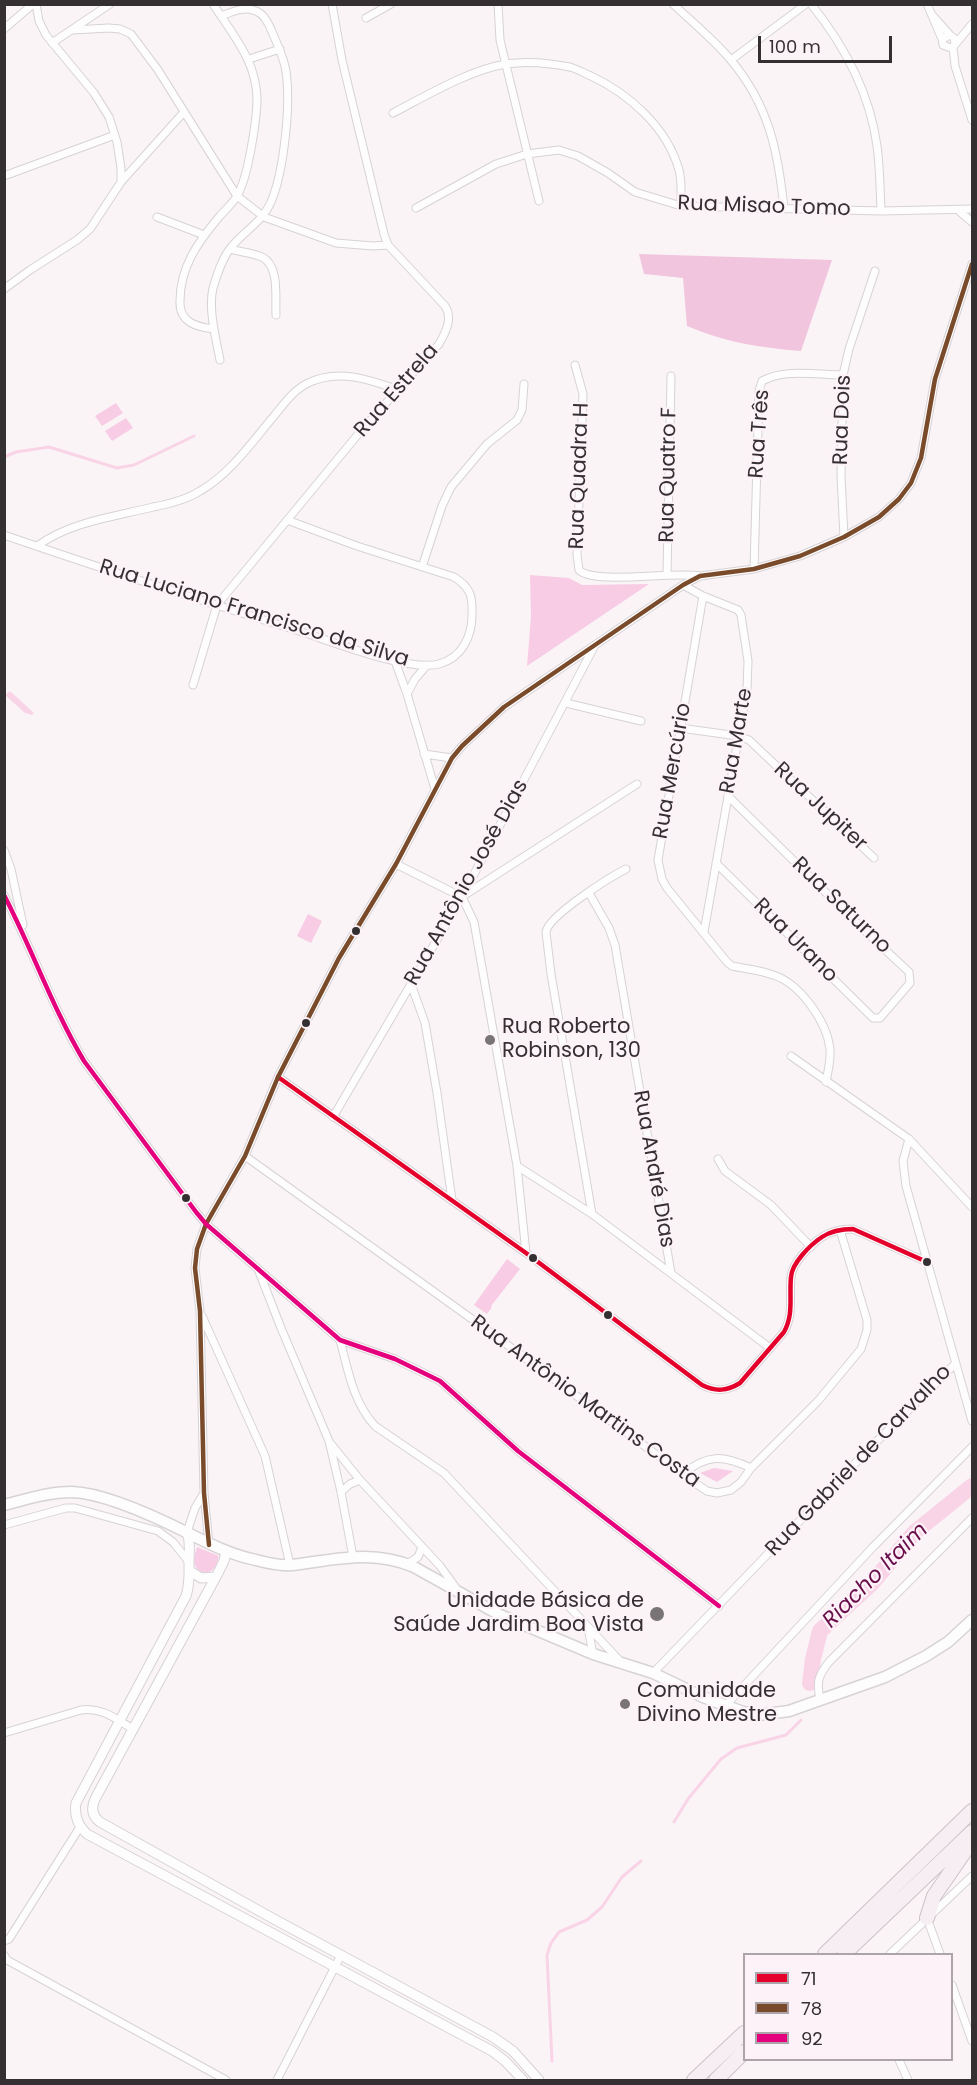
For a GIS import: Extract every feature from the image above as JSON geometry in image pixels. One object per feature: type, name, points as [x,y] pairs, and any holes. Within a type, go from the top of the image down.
[{"type":"highway","points":[[826,1953],[972,1811]]},
{"type":"highway","points":[[845,1953],[972,1832]]},
{"type":"highway","points":[[927,1918],[934,1896],[972,1841]]},
{"type":"highway","points":[[694,2080],[743,2033]]},
{"type":"highway","points":[[716,2080],[743,2053]]},
{"type":"main road","points":[[4,1505],[38,1496],[74,1492],[128,1507],[187,1532],[209,1545],[255,1560],[290,1565],[353,1557],[389,1559],[407,1564],[498,1614],[593,1654],[653,1673],[683,1688],[743,1712],[759,1715],[789,1711],[885,1677],[948,1642],[972,1620]]},
{"type":"street","points":[[4,29],[34,4],[39,21],[52,44],[94,93],[109,117],[115,135],[121,182]]},
{"type":"street","points":[[52,44],[110,4]]},
{"type":"street","points":[[213,4],[249,59],[255,76],[257,102],[249,160],[237,196],[204,235],[184,268],[180,288],[180,307],[186,321],[198,327],[214,328]]},
{"type":"street","name":"Rua Estrela","points":[[193,685],[217,605],[360,432],[439,344],[446,332],[449,312],[388,244],[371,186],[342,60],[332,4]]},
{"type":"street","points":[[366,18],[391,4]]},
{"type":"street","points":[[498,4],[506,64],[539,201]]},
{"type":"street","points":[[673,4],[731,60],[753,91],[769,126],[777,155],[784,208]]},
{"type":"street","points":[[731,60],[806,4]]},
{"type":"street","points":[[812,4],[845,52],[866,101],[877,146],[881,211]]},
{"type":"street","points":[[927,4],[955,66],[972,120]]},
{"type":"street","points":[[220,360],[214,328],[213,291],[220,266],[230,249],[264,217],[276,187],[285,142],[287,81],[280,49],[267,21],[259,12],[249,9],[221,16]]},
{"type":"street","points":[[932,15],[954,38],[955,66]]},
{"type":"street","points":[[942,39],[972,24]]},
{"type":"street","points":[[945,47],[954,45],[972,24]]},
{"type":"street","points":[[73,30],[108,28],[120,29],[131,34],[138,41],[237,196],[264,217],[336,243],[373,246],[388,244]]},
{"type":"street","points":[[249,59],[280,49]]},
{"type":"street","points":[[393,113],[439,89],[506,64],[535,63],[571,67],[603,82],[632,101],[661,133],[672,151],[679,170],[681,206]]},
{"type":"street","points":[[4,289],[90,229],[121,182],[184,112]]},
{"type":"street","points":[[4,176],[115,135]]},
{"type":"street","name":"Rua Misao Tomo","points":[[416,208],[496,164],[527,154],[559,150],[578,156],[608,173],[634,192],[681,206],[881,211],[972,209]]},
{"type":"street","points":[[959,211],[972,222]]},
{"type":"street","points":[[157,217],[204,235]]},
{"type":"street","points":[[230,249],[260,256],[271,265],[276,315]]},
{"type":"street","points":[[667,574],[700,576],[754,569],[800,556],[844,537],[879,517],[899,499],[911,483],[921,458],[934,379],[972,264]]},
{"type":"street","name":"Rua Dois","points":[[844,537],[841,477],[843,375],[849,349],[875,271]]},
{"type":"street","name":"Rua Quadra H","points":[[575,365],[583,394],[577,555],[579,570],[587,576],[639,577],[667,574]]},
{"type":"street","name":"Rua Três","points":[[754,569],[759,391],[762,381],[771,376],[785,374],[843,375]]},
{"type":"street","points":[[37,546],[60,532],[83,524],[168,504],[199,492],[211,484],[245,451],[286,401],[305,385],[326,377],[346,375],[368,379],[399,390]]},
{"type":"street","name":"Rua Quatro F","points":[[667,574],[671,376]]},
{"type":"street","points":[[422,567],[442,506],[451,487],[487,444],[517,420],[522,410],[524,384]]},
{"type":"street","name":"Rua Luciano Francisco da Silva","points":[[4,535],[395,661],[426,665],[438,664],[458,653],[467,641],[472,626],[472,604],[465,584],[454,577],[357,546],[287,520]]},
{"type":"street","points":[[209,1545],[204,1494],[200,1311],[195,1257],[206,1224],[245,1156],[278,1077],[339,958],[396,864],[452,758],[462,746],[495,714],[683,585],[700,576]]},
{"type":"street","name":"Rua Marte","points":[[683,585],[703,596],[736,608],[741,615],[748,674],[704,932]]},
{"type":"street","name":"Rua Mercúrio","points":[[703,596],[658,860],[659,869],[667,888],[727,962],[732,966],[774,975],[785,980],[818,1014],[828,1038],[830,1060],[826,1082]]},
{"type":"street","name":"Rua Antônio José Dias","points":[[333,1117],[462,897],[595,645]]},
{"type":"street","points":[[395,661],[435,789]]},
{"type":"street","points":[[407,694],[426,665]]},
{"type":"street","points":[[566,703],[641,722]]},
{"type":"street","points":[[680,728],[738,736]]},
{"type":"street","name":"Rua Jupiter","points":[[738,736],[749,740],[874,858]]},
{"type":"street","points":[[424,754],[452,758]]},
{"type":"street","points":[[462,897],[638,784]]},
{"type":"street","name":"Rua Saturno","points":[[728,796],[909,972],[910,983],[880,1018],[875,1019]]},
{"type":"street","points":[[4,850],[17,892],[24,934]]},
{"type":"street","name":"Rua Urano","points":[[716,863],[875,1019]]},
{"type":"street","points":[[396,864],[462,897],[474,922],[518,1166],[526,1253]]},
{"type":"street","points":[[592,1214],[553,985],[546,927],[553,918],[610,877],[626,869]]},
{"type":"street","name":"Rua André Dias","points":[[589,893],[609,928],[615,945],[671,1273]]},
{"type":"street","points":[[4,895],[71,1040],[84,1061],[206,1224],[340,1340],[396,1359],[440,1381],[518,1451],[719,1606]]},
{"type":"street","points":[[411,984],[425,1023],[452,1200]]},
{"type":"street","points":[[791,1056],[909,1139],[972,1207]]},
{"type":"street","points":[[278,1077],[526,1253],[693,1379],[710,1389],[731,1389],[740,1383],[784,1332],[789,1323],[792,1269],[822,1237],[840,1230],[861,1231],[927,1262]]},
{"type":"street","name":"Rua Gabriel de Carvalho","points":[[653,1673],[868,1450],[942,1375],[956,1364],[906,1186],[903,1169],[909,1139]]},
{"type":"street","name":"Rua Antônio Martins Costa","points":[[245,1156],[683,1474],[707,1491],[717,1493],[736,1486],[818,1401],[861,1349],[865,1340],[867,1320],[840,1230]]},
{"type":"street","points":[[717,1159],[725,1171],[771,1205],[811,1247]]},
{"type":"street","points":[[518,1166],[592,1214],[770,1348]]},
{"type":"street","points":[[257,1266],[329,1441],[353,1557]]},
{"type":"street","points":[[200,1311],[265,1456],[290,1565]]},
{"type":"street","points":[[340,1340],[356,1397],[366,1417],[375,1426],[444,1473],[622,1663]]},
{"type":"street","points":[[956,1364],[972,1421]]},
{"type":"street","points":[[329,1441],[360,1480],[440,1566],[461,1594]]},
{"type":"street","points":[[726,1705],[866,1555],[972,1447]]},
{"type":"street","points":[[683,1474],[694,1465],[711,1458],[728,1459],[751,1468]]},
{"type":"street","points":[[341,1492],[350,1484],[360,1480]]},
{"type":"street","points":[[204,1494],[195,1508],[187,1532],[191,1543],[189,1588],[183,1605],[76,1803],[75,1813],[80,1827],[87,1833],[498,2056],[523,2080]]},
{"type":"street","points":[[4,1525],[66,1508],[75,1508],[158,1531],[173,1542],[190,1567],[201,1578],[215,1577]]},
{"type":"street","points":[[820,1701],[817,1687],[819,1674],[972,1518]]},
{"type":"street","points":[[407,1564],[418,1557],[422,1547]]},
{"type":"street","points":[[226,1552],[224,1561],[93,1804],[93,1813],[97,1820],[507,2046],[539,2080]]},
{"type":"street","points":[[588,1628],[593,1654]]},
{"type":"street","points":[[4,1733],[86,1710],[101,1711],[133,1729]]},
{"type":"street","points":[[4,1941],[9,1939],[80,1827]]},
{"type":"street","points":[[891,1953],[972,1876]]},
{"type":"street","points":[[266,1930],[272,1918]]},
{"type":"street","points":[[927,1918],[940,1953]]},
{"type":"street","points":[[4,1955],[28,1972],[226,2080]]},
{"type":"street","points":[[276,2080],[340,1955]]},
{"type":"street","points":[[953,1990],[972,2041]]},
{"type":"street","points":[[443,2025],[451,2014]]},
{"type":"street","points":[[899,2061],[908,2080]]},
{"type":"shaded area","points":[[639,254],[832,260],[801,351],[743,343],[687,326],[683,278],[644,274]]},
{"type":"shaded area","points":[[116,403],[123,413],[102,426],[95,416]]},
{"type":"shaded area","points":[[126,418],[133,428],[112,441],[105,431]]},
{"type":"shaded area","points":[[530,575],[569,578],[582,585],[649,584],[527,666],[531,616]]},
{"type":"shaded area","points":[[10,691],[34,713],[32,715],[25,713],[5,695]]},
{"type":"shaded area","points":[[308,914],[322,921],[311,943],[297,936]]},
{"type":"shaded area","points":[[507,1259],[520,1269],[487,1314],[474,1305]]},
{"type":"shaded area","points":[[714,1468],[733,1471],[717,1482],[700,1473]]},
{"type":"shaded area","points":[[197,1547],[219,1556],[215,1566],[209,1572],[202,1572],[196,1567],[194,1558]]},
{"type":"waterway","points":[[4,457],[16,452],[49,447],[117,468],[134,465],[194,436]]},
{"type":"waterway","name":"Riacho Itaim","points":[[810,1683],[820,1631],[872,1583],[915,1532],[972,1486]]},
{"type":"waterway","name":"Riacho Itaim","points":[[674,1822],[688,1799],[721,1759],[737,1748],[786,1735],[801,1720]]},
{"type":"waterway","name":"Riacho Itaim","points":[[552,2061],[547,1955],[551,1943],[559,1932],[587,1920],[602,1907],[622,1877],[641,1861]]},
{"type":"transit line","name":"78","points":[[209,1545],[204,1493],[200,1311],[195,1268],[197,1249],[206,1224],[245,1156],[278,1077],[339,958],[396,864],[452,758],[504,707],[683,585],[700,576],[754,569],[800,556],[844,537],[879,517],[899,499],[911,483],[921,458],[935,379],[972,264]]},
{"type":"transit line","name":"92","points":[[4,895],[62,1021],[84,1061],[206,1224],[340,1340],[395,1359],[440,1381],[518,1451],[719,1606]]},
{"type":"transit line","name":"71","points":[[278,1077],[526,1253],[702,1385],[712,1389],[731,1388],[740,1383],[784,1332],[790,1312],[792,1272],[802,1255],[825,1235],[853,1229],[927,1262]]},
{"type":"place","name":"Rua Roberto Robinson, 130","points":[[490,1040]]},
{"type":"place","name":"Unidade Básica de Saúde Jardim Boa Vista","points":[[657,1614]]},
{"type":"place","name":"Comunidade Divino Mestre","points":[[625,1704]]}]
